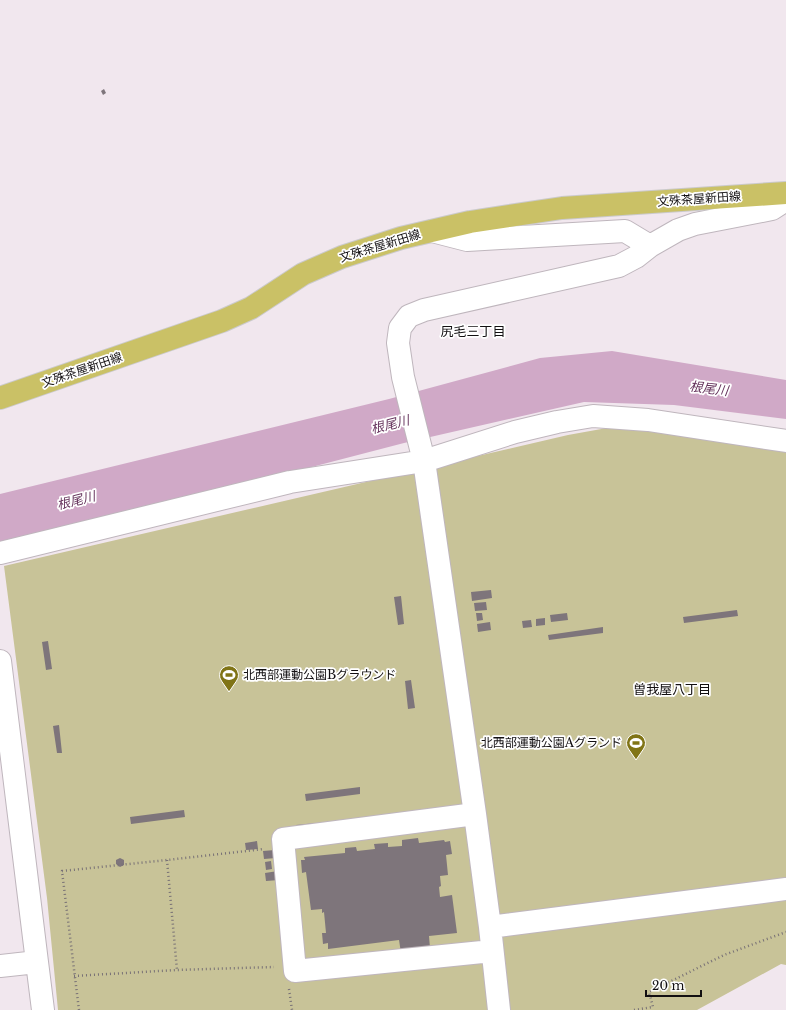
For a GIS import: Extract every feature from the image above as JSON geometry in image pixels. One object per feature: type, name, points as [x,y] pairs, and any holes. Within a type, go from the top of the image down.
[{"type":"main road","name":"文殊茶屋新田線","points":[[0,398],[222,321],[250,308],[303,274],[342,257],[402,238],[470,222],[562,208],[786,193]]},
{"type":"street","points":[[499,1010],[475,814],[424,461],[403,377],[398,343],[400,328],[409,316],[424,310],[619,266],[678,230],[695,224],[772,209],[786,200]]},
{"type":"street","points":[[432,231],[467,240],[625,232],[650,246]]},
{"type":"street","points":[[0,553],[290,482],[424,461],[515,432],[556,422],[593,416],[648,420],[786,441]]},
{"type":"street","points":[[0,661],[44,1010]]},
{"type":"street","points":[[475,814],[283,839],[295,971],[492,950]]},
{"type":"street","points":[[490,927],[786,889]]},
{"type":"street","points":[[0,966],[37,962]]},
{"type":"path","points":[[78,1010],[62,871],[264,848]]},
{"type":"path","points":[[167,860],[177,970]]},
{"type":"path","points":[[634,1010],[653,1007],[649,992],[724,955],[786,932]]},
{"type":"path","points":[[74,976],[177,970],[279,967]]},
{"type":"shaded area","points":[[618,426],[786,452],[786,965],[781,964],[697,1010],[58,1010],[47,898],[4,566],[568,435]]},
{"type":"water","name":"根尾川","points":[[612,351],[786,380],[786,419],[674,405],[584,402],[404,443],[0,548],[0,494],[389,399],[540,358]]},
{"type":"building","points":[[104,89],[106,93],[103,95],[101,91]]},
{"type":"building","points":[[491,590],[492,598],[472,601],[471,592]]},
{"type":"building","points":[[401,596],[404,624],[398,625],[394,597]]},
{"type":"building","points":[[486,602],[487,610],[475,611],[474,603]]},
{"type":"building","points":[[737,610],[738,616],[684,623],[683,617]]},
{"type":"building","points":[[476,613],[482,613],[483,620],[477,621]]},
{"type":"building","points":[[567,613],[568,620],[551,622],[550,615]]},
{"type":"building","points":[[545,618],[545,625],[536,626],[536,619]]},
{"type":"building","points":[[531,620],[532,627],[523,628],[522,621]]},
{"type":"building","points":[[490,622],[491,630],[478,632],[477,624]]},
{"type":"building","points":[[603,627],[603,633],[549,640],[548,635]]},
{"type":"building","points":[[48,641],[52,669],[46,670],[42,642]]},
{"type":"building","points":[[411,680],[415,708],[408,709],[405,681]]},
{"type":"building","points":[[59,725],[62,753],[57,753],[53,726]]},
{"type":"building","points":[[360,787],[360,794],[306,801],[305,794]]},
{"type":"building","points":[[184,810],[185,817],[131,824],[130,817]]},
{"type":"building","points":[[316,823],[316,829],[297,832],[296,825]]},
{"type":"building","points":[[418,838],[419,843],[444,840],[445,842],[450,841],[452,854],[446,855],[448,875],[440,876],[441,886],[439,887],[440,897],[452,895],[457,933],[429,936],[430,948],[401,953],[399,940],[328,949],[328,943],[323,944],[322,933],[326,933],[324,912],[322,913],[322,909],[311,910],[306,872],[302,873],[301,860],[305,860],[304,857],[345,853],[345,848],[356,847],[357,851],[375,849],[374,844],[388,843],[388,847],[402,846],[402,840]]},
{"type":"building","points":[[257,841],[258,849],[246,850],[245,843]]},
{"type":"building","points":[[275,850],[276,858],[264,859],[263,851]]},
{"type":"building","points":[[120,858],[124,860],[124,865],[120,867],[116,864],[116,860]]},
{"type":"building","points":[[271,861],[272,869],[266,870],[265,862]]},
{"type":"building","points":[[278,871],[279,880],[266,881],[265,873]]},
{"type":"place","name":"北西部運動公園Bグラウンド","points":[[229,692]]},
{"type":"place","name":"北西部運動公園Aグランド","points":[[636,760]]},
{"type":"district","name":"尻毛三丁目","points":[[473,331]]},
{"type":"district","name":"曽我屋八丁目","points":[[672,689]]}]
